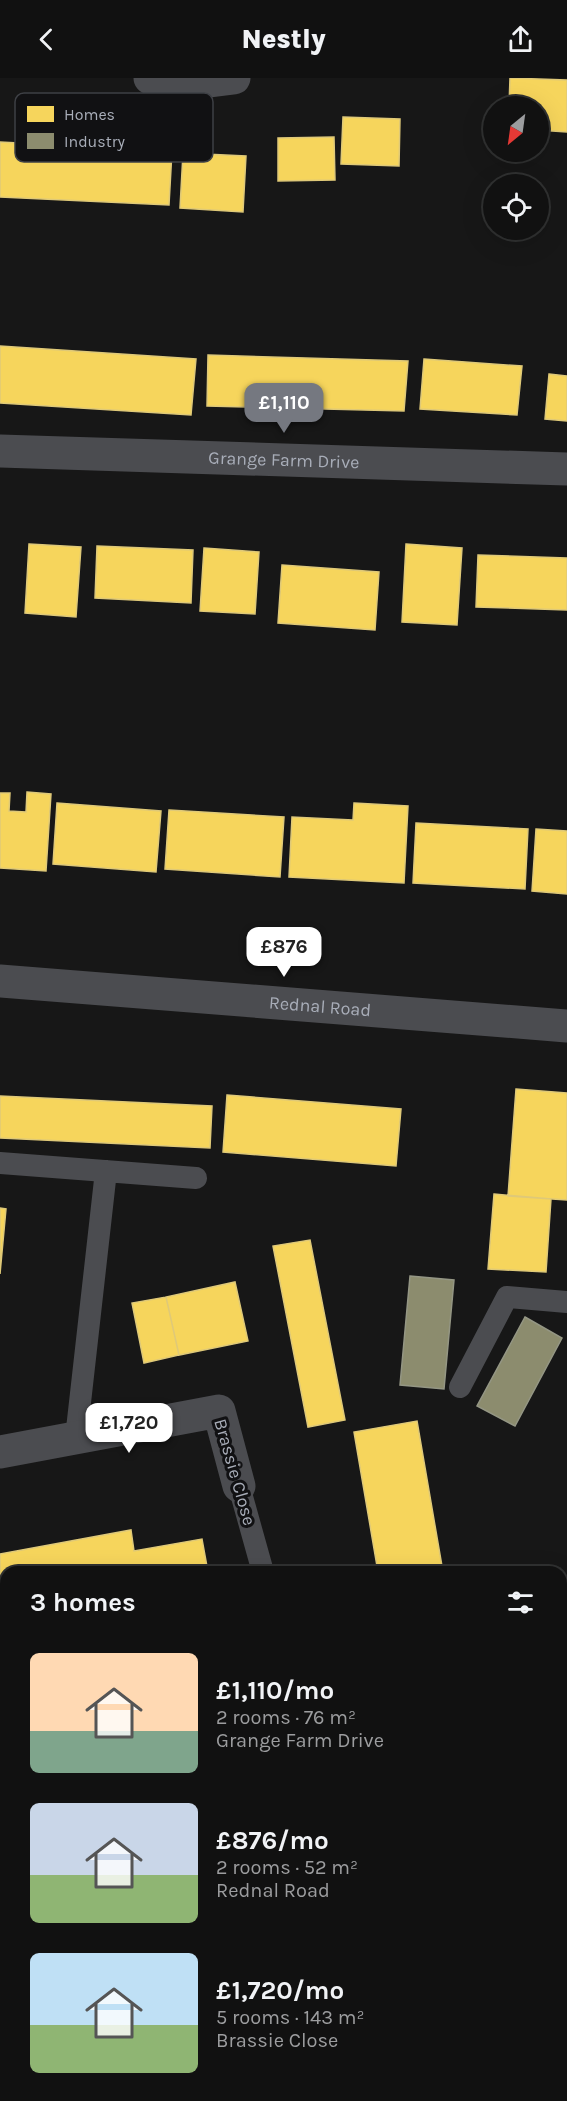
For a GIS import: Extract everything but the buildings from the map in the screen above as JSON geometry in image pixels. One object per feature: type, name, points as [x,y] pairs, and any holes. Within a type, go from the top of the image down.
[{"type":"street","points":[[150,78],[202,82],[234,78]]},
{"type":"street","name":"Grange Farm Drive","points":[[0,451],[567,469]]},
{"type":"street","name":"Rednal Road","points":[[0,981],[567,1026]]},
{"type":"street","name":"Brassie Close","points":[[0,1452],[219,1412],[239,1486]]},
{"type":"lane","points":[[0,1162],[196,1178]]},
{"type":"lane","points":[[76,1438],[106,1171]]},
{"type":"lane","points":[[460,1387],[507,1297],[567,1302]]},
{"type":"lane","name":"Brassie Close","points":[[239,1486],[261,1566]]}]
